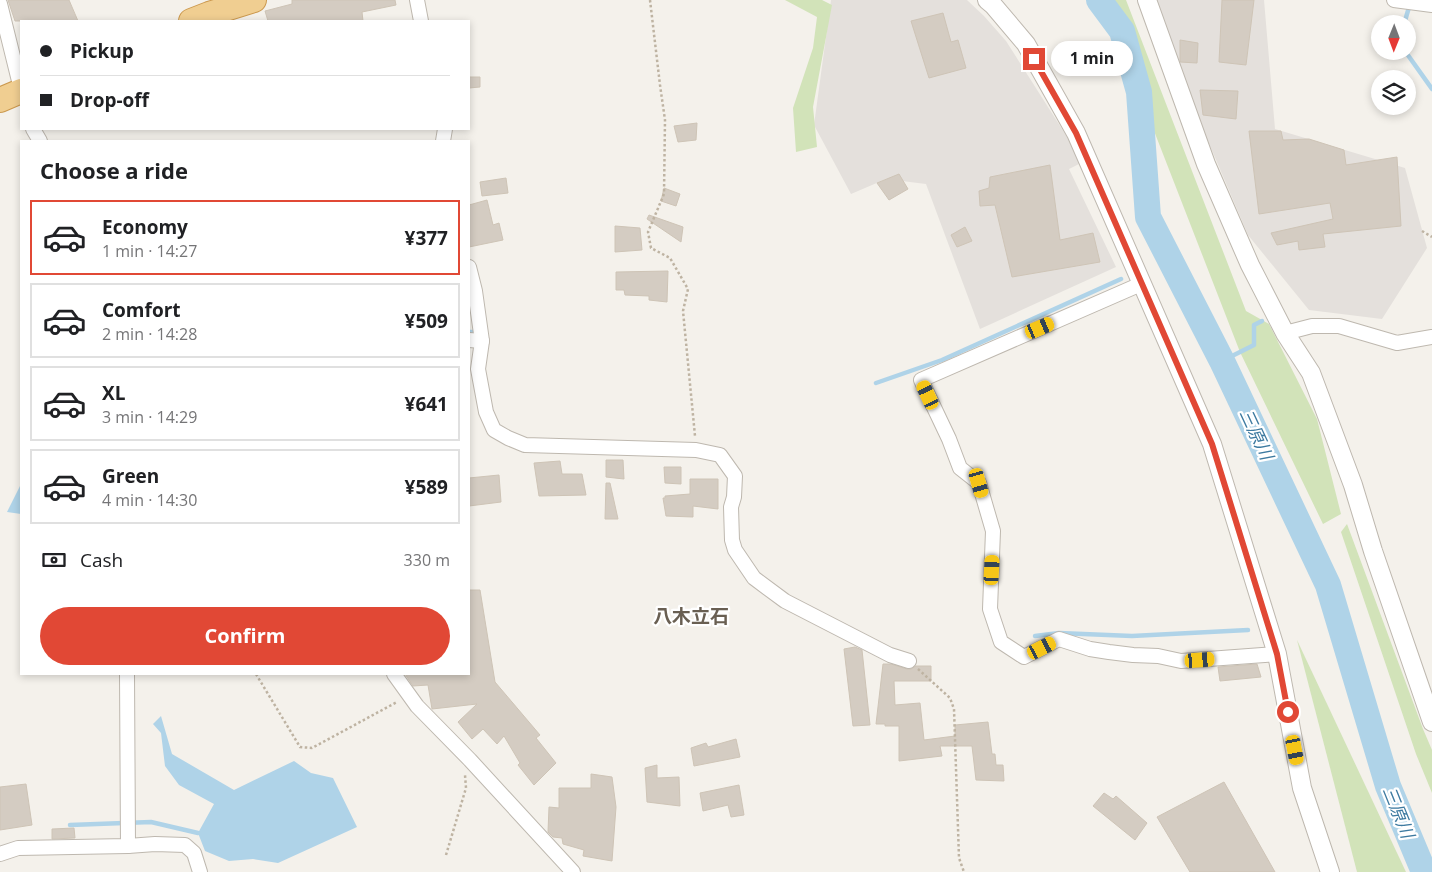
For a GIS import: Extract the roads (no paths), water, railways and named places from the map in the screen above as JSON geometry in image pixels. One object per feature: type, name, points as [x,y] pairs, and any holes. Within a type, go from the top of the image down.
[{"type":"highway","points":[[194,20],[254,0]]},
{"type":"highway","points":[[0,100],[20,90]]},
{"type":"street","points":[[417,0],[421,20]]},
{"type":"street","points":[[1147,0],[1206,164],[1250,265],[1285,333],[1311,373],[1353,485],[1382,579],[1432,722]]},
{"type":"street","points":[[1394,0],[1432,5]]},
{"type":"street","points":[[992,2],[1026,44],[1076,133],[1212,444],[1277,654],[1302,788],[1330,872]]},
{"type":"street","points":[[0,4],[20,86]]},
{"type":"street","points":[[470,271],[475,290],[478,369],[486,412],[494,430],[525,445],[696,450],[720,455],[735,476],[734,497],[731,507],[734,550],[754,578],[785,600],[890,655],[909,661]]},
{"type":"street","points":[[1141,284],[921,380],[949,439],[960,468],[979,483],[993,531],[990,609],[1001,642],[1024,657],[1059,639],[1090,649],[1132,655],[1158,656],[1181,661],[1277,654]]},
{"type":"street","points":[[1285,333],[1312,326],[1339,326],[1396,343],[1432,337]]},
{"type":"street","points":[[127,675],[128,846]]},
{"type":"street","points":[[395,675],[416,706],[463,753],[573,872]]},
{"type":"street","points":[[0,854],[18,848],[155,844],[185,845],[194,853],[200,872]]},
{"type":"water","points":[[20,486],[20,514],[7,512]]},
{"type":"water","points":[[161,716],[172,754],[234,790],[294,761],[311,773],[333,778],[357,827],[278,863],[253,859],[229,861],[205,851],[198,833],[214,804],[179,785],[165,766],[161,733],[153,724]]},
{"type":"waterway","name":"三原川","points":[[1099,0],[1122,31],[1139,92],[1148,217],[1222,361],[1328,585],[1388,786],[1424,872]]},
{"type":"waterway","points":[[1407,15],[1410,4]]},
{"type":"waterway","points":[[1411,60],[1432,89]]},
{"type":"waterway","points":[[876,383],[942,360],[1121,279]]},
{"type":"waterway","points":[[1222,361],[1254,345],[1254,325],[1262,321]]},
{"type":"waterway","points":[[470,332],[479,332]]},
{"type":"waterway","points":[[1035,636],[1059,633],[1132,636],[1248,630]]},
{"type":"waterway","points":[[70,825],[151,822],[198,833]]},
{"type":"district","name":"八木立石","points":[[691,616]]}]
